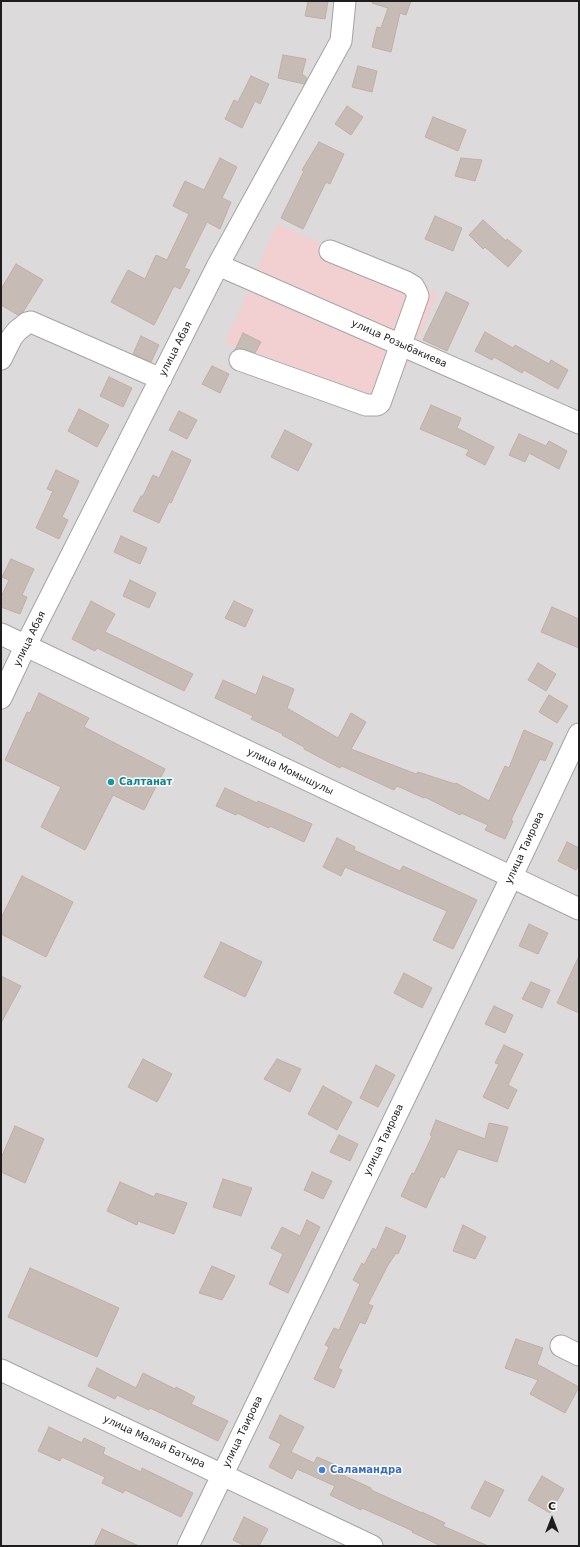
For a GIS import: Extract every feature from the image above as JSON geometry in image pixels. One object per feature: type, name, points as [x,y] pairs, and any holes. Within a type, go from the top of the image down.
[{"type":"street","name":"улица Абая","points":[[1,698],[218,265],[341,41],[345,1]]},
{"type":"street","points":[[240,360],[366,405],[377,405],[380,403],[418,296],[413,286],[406,282],[330,251]]},
{"type":"street","name":"улица Розыбакиева","points":[[218,265],[579,423]]},
{"type":"street","points":[[1,359],[17,331],[27,323],[31,322],[161,379]]},
{"type":"street","name":"улица Момышулы","points":[[1,634],[511,878],[579,909]]},
{"type":"street","name":"улица Таирова","points":[[188,1546],[511,878],[579,734]]},
{"type":"street","name":"улица Малай Батыра","points":[[1,1370],[372,1546]]},
{"type":"shaded area","points":[[1,1],[579,1],[579,1546],[1,1546]]},
{"type":"shaded area","points":[[277,224],[438,294],[386,413],[225,343]]},
{"type":"building","points":[[308,1],[328,1],[325,19],[305,16]]},
{"type":"building","points":[[373,1],[411,1],[406,15],[400,13],[391,52],[372,47],[377,27],[381,28],[388,8],[372,3]]},
{"type":"building","points":[[283,55],[306,59],[302,74],[307,78],[304,84],[278,78]]},
{"type":"building","points":[[358,66],[377,71],[372,92],[352,87]]},
{"type":"building","points":[[251,76],[269,84],[260,104],[255,101],[242,128],[225,119],[234,100],[238,102]]},
{"type":"building","points":[[347,106],[363,117],[351,135],[335,124]]},
{"type":"building","points":[[433,117],[466,130],[458,151],[425,137]]},
{"type":"building","points":[[319,142],[344,154],[330,184],[326,182],[303,229],[281,218],[304,171],[302,170]]},
{"type":"building","points":[[220,158],[237,167],[222,198],[231,202],[220,229],[207,222],[184,268],[190,270],[180,289],[174,286],[154,325],[111,302],[128,270],[145,279],[156,255],[167,260],[189,214],[173,206],[185,181],[204,190]]},
{"type":"building","points":[[461,158],[482,160],[475,181],[455,176]]},
{"type":"building","points":[[435,216],[462,228],[453,251],[425,239]]},
{"type":"building","points":[[483,220],[506,241],[507,239],[522,251],[508,267],[485,247],[483,249],[469,235]]},
{"type":"building","points":[[16,264],[43,280],[23,312],[18,315],[1,305],[1,289]]},
{"type":"building","points":[[446,292],[469,303],[447,351],[423,340]]},
{"type":"building","points":[[485,332],[513,348],[515,345],[549,364],[551,360],[568,370],[558,389],[524,370],[522,373],[494,357],[492,360],[475,351]]},
{"type":"building","points":[[243,333],[261,342],[255,353],[244,349],[235,350]]},
{"type":"building","points":[[141,336],[159,345],[151,362],[133,354]]},
{"type":"building","points":[[212,366],[229,374],[220,393],[202,384]]},
{"type":"building","points":[[109,377],[132,388],[123,407],[100,396]]},
{"type":"building","points":[[431,405],[461,418],[457,428],[494,447],[485,465],[466,455],[469,450],[420,429]]},
{"type":"building","points":[[79,409],[109,425],[97,447],[68,431]]},
{"type":"building","points":[[179,411],[197,420],[187,439],[169,430]]},
{"type":"building","points":[[285,430],[312,444],[298,471],[271,457]]},
{"type":"building","points":[[519,434],[546,446],[549,441],[567,451],[559,469],[529,453],[525,462],[509,455]]},
{"type":"building","points":[[172,451],[191,460],[171,503],[169,502],[159,523],[133,511],[141,496],[143,496],[153,475],[159,478]]},
{"type":"building","points":[[56,470],[79,481],[62,517],[68,520],[59,539],[36,528],[53,491],[47,489]]},
{"type":"building","points":[[121,536],[147,548],[140,564],[114,552]]},
{"type":"building","points":[[11,559],[34,569],[22,595],[27,597],[20,614],[1,607],[1,597],[9,580],[2,577]]},
{"type":"building","points":[[130,580],[156,593],[149,608],[123,596]]},
{"type":"building","points":[[91,601],[115,614],[105,632],[193,674],[184,691],[97,648],[95,651],[72,639]]},
{"type":"building","points":[[234,601],[253,610],[245,627],[225,618]]},
{"type":"building","points":[[552,607],[579,619],[579,648],[541,632]]},
{"type":"building","points":[[538,663],[556,674],[546,691],[528,680]]},
{"type":"building","points":[[263,676],[294,689],[287,708],[338,738],[351,713],[366,722],[351,749],[416,774],[418,772],[455,784],[456,783],[489,801],[505,766],[509,768],[524,730],[553,743],[545,761],[540,759],[511,820],[513,821],[505,839],[485,830],[488,825],[461,813],[460,815],[425,797],[424,798],[397,786],[394,790],[342,766],[340,768],[304,749],[304,747],[282,735],[283,734],[251,719],[253,716],[215,698],[223,680],[256,695]]},
{"type":"building","points":[[39,693],[89,718],[84,727],[165,769],[144,810],[113,795],[85,850],[41,827],[61,787],[5,760],[27,712],[30,713]]},
{"type":"building","points":[[549,695],[568,706],[557,723],[539,712]]},
{"type":"building","points":[[225,788],[257,803],[258,801],[312,824],[304,842],[270,826],[269,828],[237,813],[236,815],[216,806]]},
{"type":"building","points":[[337,838],[355,847],[354,850],[400,871],[403,866],[477,900],[453,949],[433,940],[447,911],[345,867],[341,876],[323,867]]},
{"type":"building","points":[[567,842],[579,848],[579,864],[576,870],[558,861]]},
{"type":"building","points":[[22,876],[73,902],[46,957],[1,934],[1,918]]},
{"type":"building","points":[[529,924],[548,933],[538,954],[519,946]]},
{"type":"building","points":[[221,942],[262,962],[245,997],[204,977]]},
{"type":"building","points":[[579,956],[579,1013],[557,1003]]},
{"type":"building","points":[[404,973],[432,988],[422,1008],[394,993]]},
{"type":"building","points":[[1,976],[21,986],[1,1023]]},
{"type":"building","points":[[531,982],[550,990],[542,1008],[522,999]]},
{"type":"building","points":[[494,1006],[513,1015],[505,1033],[485,1024]]},
{"type":"building","points":[[504,1045],[523,1054],[508,1085],[517,1090],[508,1109],[483,1097],[499,1064],[495,1063]]},
{"type":"building","points":[[143,1059],[172,1074],[157,1102],[128,1087]]},
{"type":"building","points":[[277,1059],[301,1069],[290,1092],[264,1079]]},
{"type":"building","points":[[376,1065],[395,1075],[378,1107],[360,1098]]},
{"type":"building","points":[[323,1086],[352,1102],[337,1130],[308,1114]]},
{"type":"building","points":[[436,1120],[485,1139],[489,1123],[508,1127],[497,1162],[458,1149],[444,1178],[441,1176],[426,1208],[401,1196],[412,1173],[414,1174],[432,1136],[430,1135]]},
{"type":"building","points":[[15,1126],[44,1139],[25,1183],[1,1172],[1,1158]]},
{"type":"building","points":[[339,1135],[358,1144],[350,1161],[330,1152]]},
{"type":"building","points":[[312,1172],[332,1181],[323,1199],[304,1190]]},
{"type":"building","points":[[223,1179],[252,1188],[241,1216],[213,1207]]},
{"type":"building","points":[[120,1182],[154,1197],[156,1193],[187,1203],[174,1234],[138,1221],[137,1225],[107,1211]]},
{"type":"building","points":[[307,1220],[320,1227],[288,1293],[269,1284],[283,1254],[271,1248],[282,1227],[300,1236]]},
{"type":"building","points":[[463,1225],[486,1237],[475,1259],[453,1251]]},
{"type":"building","points":[[386,1227],[406,1236],[398,1254],[396,1253],[388,1265],[368,1304],[373,1306],[365,1324],[360,1322],[338,1368],[342,1370],[334,1388],[314,1379],[329,1347],[325,1345],[334,1328],[339,1330],[360,1284],[353,1280],[362,1263],[364,1265],[373,1248],[376,1250]]},
{"type":"building","points":[[212,1266],[235,1276],[222,1300],[199,1293]]},
{"type":"building","points":[[30,1268],[119,1308],[97,1357],[8,1317]]},
{"type":"building","points":[[516,1339],[543,1348],[537,1364],[579,1387],[565,1413],[530,1394],[538,1380],[505,1368]]},
{"type":"building","points":[[97,1368],[136,1388],[143,1373],[195,1397],[191,1404],[228,1421],[218,1441],[150,1408],[149,1410],[117,1395],[115,1399],[88,1386]]},
{"type":"building","points":[[280,1415],[304,1427],[291,1452],[314,1463],[317,1457],[336,1465],[334,1471],[371,1488],[371,1490],[445,1523],[443,1526],[488,1546],[441,1546],[412,1532],[413,1531],[362,1508],[361,1510],[330,1495],[335,1486],[297,1469],[292,1479],[269,1467],[281,1444],[269,1438]]},
{"type":"building","points":[[49,1427],[82,1443],[84,1438],[105,1448],[103,1454],[141,1472],[142,1468],[193,1493],[181,1517],[125,1490],[123,1493],[102,1483],[105,1477],[62,1457],[60,1461],[38,1451]]},
{"type":"building","points":[[542,1476],[564,1489],[550,1513],[528,1500]]},
{"type":"building","points":[[485,1481],[504,1490],[490,1517],[471,1508]]},
{"type":"building","points":[[244,1517],[268,1529],[259,1546],[245,1546],[233,1540]]},
{"type":"building","points":[[102,1529],[139,1546],[94,1546]]},
{"type":"place","name":"Салтанат","points":[[111,782]]},
{"type":"place","name":"Саламандра","points":[[322,1470]]}]
